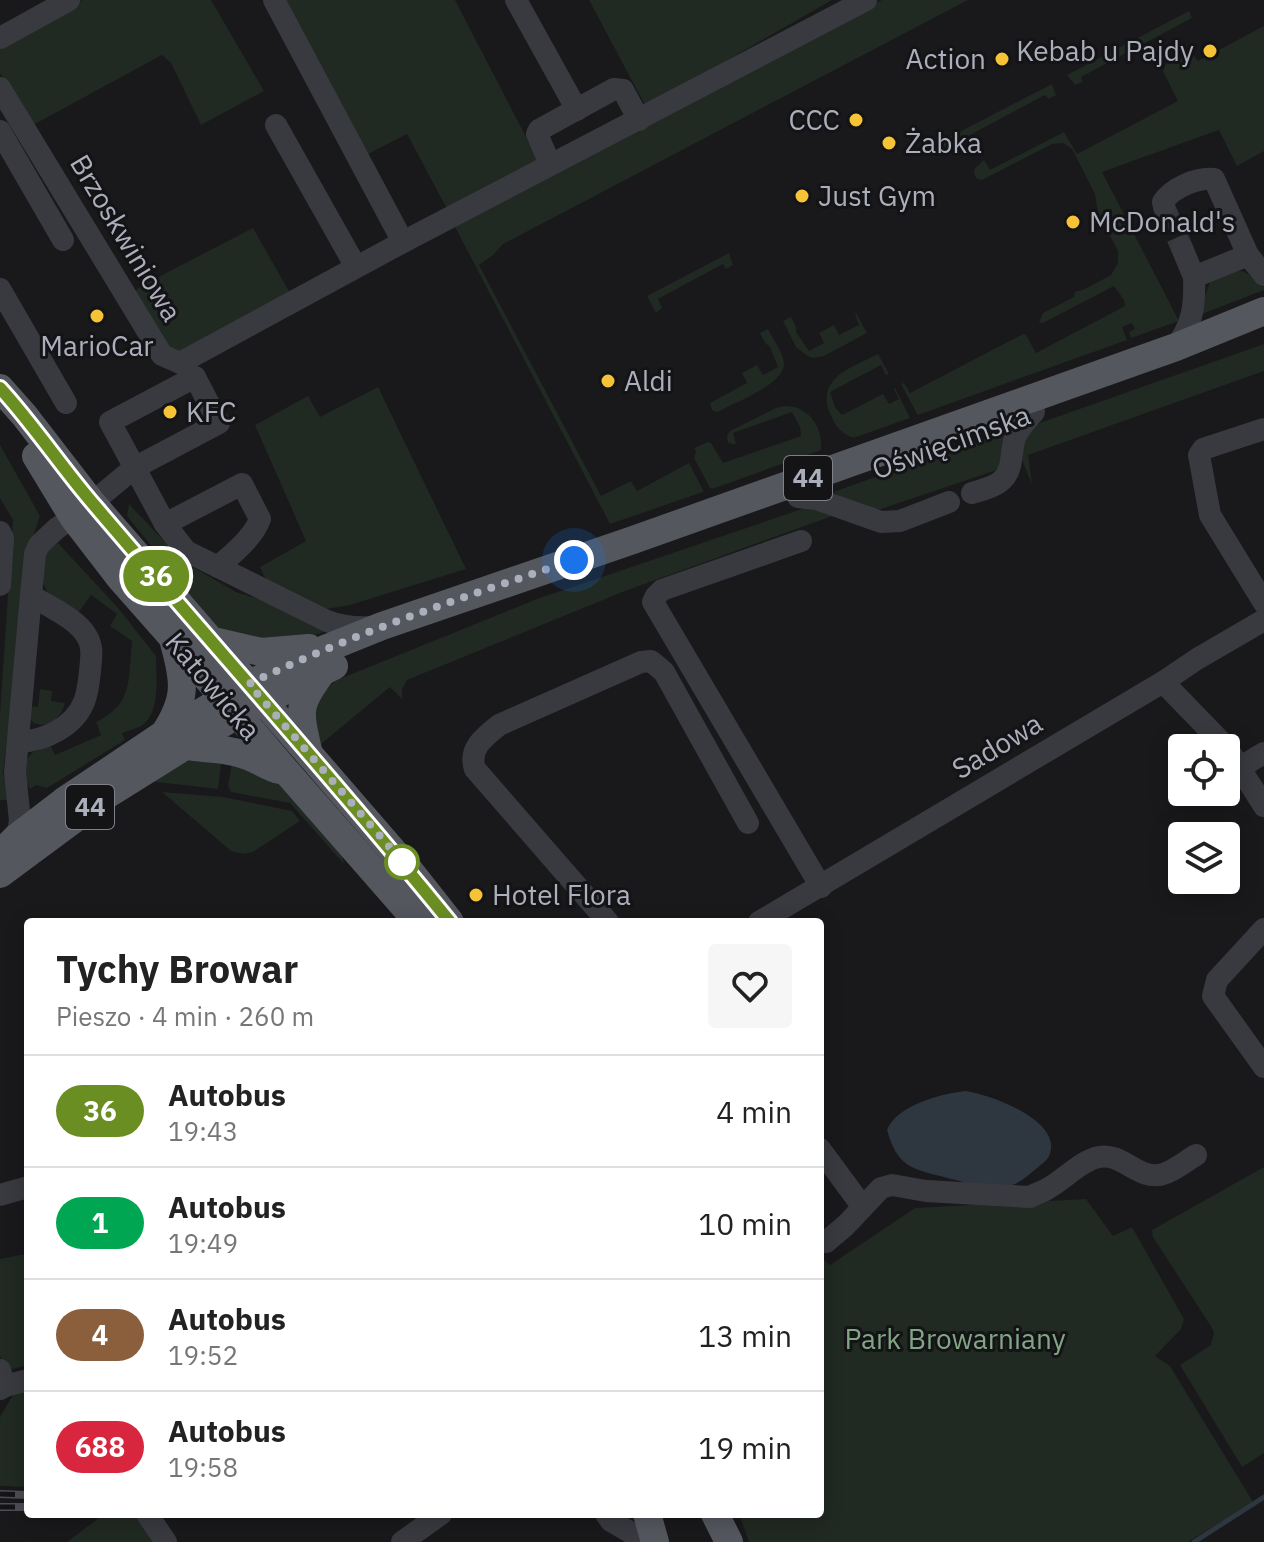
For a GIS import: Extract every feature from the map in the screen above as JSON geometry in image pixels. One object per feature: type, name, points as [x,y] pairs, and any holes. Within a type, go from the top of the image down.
[{"type":"main road","name":"Oświęcimska","points":[[256,692],[338,644],[382,626],[1176,347],[1264,311]]},
{"type":"main road","name":"Oświęcimska","points":[[256,692],[323,670],[662,543],[1264,332]]},
{"type":"main road","name":"Katowicka","points":[[0,388],[24,415],[120,578],[414,918]]},
{"type":"main road","name":"Katowicka","points":[[0,397],[82,510],[213,641],[396,854],[447,918]]},
{"type":"main road","points":[[173,638],[181,665],[182,696],[175,717],[174,740],[228,750],[251,757],[273,769],[285,770]]},
{"type":"main road","points":[[213,641],[261,652],[338,644]]},
{"type":"main road","points":[[309,755],[301,708],[323,670]]},
{"type":"main road","name":"44","points":[[8,845],[64,801],[256,692]]},
{"type":"main road","name":"44","points":[[0,874],[108,794],[174,740]]},
{"type":"main road","points":[[717,1518],[729,1542]]},
{"type":"street","points":[[0,38],[69,0]]},
{"type":"street","points":[[274,0],[403,242]]},
{"type":"street","points":[[516,0],[577,110]]},
{"type":"street","name":"Brzoskwiniowa","points":[[0,88],[162,355],[180,363],[550,164],[866,0]]},
{"type":"street","points":[[550,164],[537,134],[539,130],[614,89],[623,90],[639,120]]},
{"type":"street","points":[[276,125],[356,267]]},
{"type":"street","points":[[0,131],[63,240]]},
{"type":"street","points":[[1164,207],[1163,202],[1168,194],[1203,178],[1214,179],[1248,255],[1264,275]]},
{"type":"street","points":[[1176,347],[1186,333],[1195,299],[1194,277],[1182,248]]},
{"type":"street","points":[[1194,277],[1248,255]]},
{"type":"street","points":[[0,289],[66,403]]},
{"type":"street","points":[[8,845],[20,821],[15,772],[35,554],[39,545],[134,468],[219,423],[195,377],[110,422],[134,468],[165,524],[186,551],[338,625],[358,628],[382,626]]},
{"type":"street","points":[[972,493],[999,483],[1004,478],[1011,465],[1015,437],[1034,412]]},
{"type":"street","points":[[1264,429],[1203,449],[1199,455],[1210,515],[1257,578],[1264,603]]},
{"type":"street","points":[[165,524],[242,484],[260,519],[259,525],[218,567]]},
{"type":"street","points":[[798,497],[816,499],[881,522],[900,521],[949,502]]},
{"type":"street","points":[[0,532],[3,538],[0,585]]},
{"type":"street","points":[[801,541],[662,590],[653,602],[821,887]]},
{"type":"street","points":[[19,742],[35,741],[51,735],[78,714],[87,692],[92,648],[88,636],[74,621],[31,595]]},
{"type":"street","name":"Sadowa","points":[[766,918],[1264,620]]},
{"type":"street","points":[[605,918],[475,769],[473,753],[485,736],[499,725],[641,662],[651,661],[664,672],[748,823]]},
{"type":"street","points":[[1163,682],[1213,734]]},
{"type":"street","points":[[1240,767],[1264,753]]},
{"type":"street","points":[[1240,770],[1264,806]]},
{"type":"street","points":[[17,789],[39,800],[64,801]]},
{"type":"street","points":[[1264,929],[1217,980],[1213,996],[1264,1067]]},
{"type":"street","points":[[824,1154],[862,1206]]},
{"type":"street","points":[[824,1242],[846,1225],[881,1188],[892,1185],[926,1191],[1030,1197],[1045,1191],[1089,1160],[1103,1155],[1135,1170],[1162,1175],[1196,1155]]},
{"type":"street","points":[[0,1195],[24,1188]]},
{"type":"street","points":[[2,1382],[24,1380]]},
{"type":"street","points":[[150,1518],[166,1542]]},
{"type":"street","points":[[402,1542],[435,1518]]},
{"type":"street","points":[[609,1518],[653,1531]]},
{"type":"green space","points":[[82,0],[211,0],[264,91],[201,125],[171,63],[162,55],[33,125],[0,73],[0,43]]},
{"type":"green space","points":[[281,0],[455,0],[538,160],[447,209],[407,134],[366,155]]},
{"type":"green space","points":[[589,0],[832,0],[646,107]]},
{"type":"green space","points":[[882,0],[968,0],[503,244],[479,265],[601,496],[631,481],[637,491],[689,463],[703,490],[610,524],[454,225]]},
{"type":"green space","points":[[1189,11],[1192,18],[1081,77],[1083,82],[1075,85],[1067,75]]},
{"type":"green space","points":[[1264,26],[1264,151],[1237,166],[1219,130],[1102,172],[1179,321],[1131,338],[1129,332],[1135,329],[1132,323],[1122,327],[1127,340],[918,415],[901,384],[904,383],[910,393],[1023,334],[1036,353],[1125,306],[1114,286],[1043,323],[1039,322],[1043,313],[1074,297],[1075,292],[1111,275],[1118,263],[1118,251],[1098,213],[1095,194],[1072,149],[1063,143],[1052,144],[982,180],[977,179],[975,168],[984,160],[990,170],[1064,132],[1077,154],[1178,101],[1163,71],[1166,64],[1191,52],[1198,61]]},
{"type":"green space","points":[[1052,84],[1056,95],[1048,99],[1045,95],[955,143],[957,148],[950,152],[945,147],[942,141]]},
{"type":"green space","points":[[253,228],[290,293],[177,353],[164,350],[132,294],[141,286]]},
{"type":"green space","points":[[729,253],[733,265],[726,269],[723,264],[658,299],[662,308],[656,313],[647,296]]},
{"type":"green space","points":[[1235,270],[1251,276],[1264,290],[1202,314],[1210,282]]},
{"type":"green space","points":[[856,313],[867,333],[824,356],[813,358],[796,347],[783,321],[791,317],[796,332],[809,351],[824,343],[819,333],[834,325],[839,335],[859,325]]},
{"type":"green space","points":[[768,329],[782,354],[782,371],[758,392],[720,411],[712,410],[710,403],[747,383],[742,373],[757,365],[763,375],[778,367],[760,333]]},
{"type":"green space","points":[[1264,344],[1264,371],[1028,455],[1032,484],[1021,454],[1034,425]]},
{"type":"green space","points":[[878,354],[889,374],[886,375],[881,365],[830,392],[835,407],[842,415],[883,394],[889,404],[899,399],[895,388],[910,418],[853,438],[842,432],[833,420],[827,392],[838,376]]},
{"type":"green space","points":[[378,387],[466,569],[350,605],[326,609],[268,584],[260,567],[306,541],[255,425],[308,396],[320,417]]},
{"type":"green space","points":[[785,406],[801,410],[813,419],[820,433],[821,450],[710,488],[694,458],[694,448],[711,443],[723,463],[801,436],[792,412],[733,433],[736,444],[728,442],[730,431]]},
{"type":"green space","points":[[1011,429],[1003,465],[994,471],[875,511],[855,507],[833,492]]},
{"type":"green space","points":[[0,445],[40,516],[29,548],[3,773],[12,800],[0,800],[0,714],[13,520],[0,498]]},
{"type":"green space","points":[[129,504],[184,562],[236,592],[302,613],[329,630],[296,642],[246,642],[215,626],[170,577],[153,548],[127,516]]},
{"type":"green space","points":[[802,509],[838,514],[625,591],[407,680],[402,689],[402,699],[390,687],[321,744],[316,725],[318,701],[337,680],[537,599]]},
{"type":"green space","points":[[58,543],[119,609],[156,656],[155,704],[141,726],[122,733],[125,740],[47,788],[36,785],[30,789],[24,766],[30,755],[49,743],[55,755],[101,735],[96,722],[117,707],[129,678],[132,641],[110,626],[117,614],[91,595],[78,613],[56,600],[46,589],[43,582],[45,560],[48,552]]},
{"type":"green space","points":[[40,689],[52,691],[51,701],[65,703],[57,718],[45,725],[34,723],[29,718],[28,706],[38,707]]},
{"type":"green space","points":[[217,755],[221,764],[218,789],[148,781],[181,763]]},
{"type":"green space","points":[[233,757],[283,786],[341,852],[344,864],[290,803],[231,792],[228,786]]},
{"type":"green space","points":[[162,792],[223,797],[292,811],[300,821],[253,852],[243,854],[231,851]]},
{"type":"green space","points":[[1264,1167],[1264,1453],[1242,1467],[1180,1365],[1211,1345],[1214,1333],[1153,1237],[1152,1230]]},
{"type":"green space","name":"Park Browarniany","points":[[1086,1199],[1113,1236],[1132,1227],[1184,1319],[1181,1329],[1155,1356],[1170,1366],[1253,1502],[1188,1542],[749,1542],[740,1518],[824,1518],[824,1260],[830,1265],[915,1208]]},
{"type":"green space","points":[[24,1255],[24,1366],[9,1370],[0,1356],[0,1259]]},
{"type":"green space","points":[[24,1391],[24,1487],[0,1486],[0,1417],[13,1395]]},
{"type":"green space","points":[[99,1518],[138,1518],[152,1537],[152,1542],[67,1542]]},
{"type":"shaded area","points":[[965,1091],[1006,1104],[1036,1121],[1051,1143],[1047,1160],[1018,1183],[999,1187],[950,1179],[914,1168],[901,1159],[887,1130],[892,1121],[921,1102]]},
{"type":"waterway","points":[[1194,1542],[1264,1497]]},
{"type":"tunnel","points":[[1164,207],[1182,248]]},
{"type":"railway","points":[[0,1494],[24,1495]]},
{"type":"railway","points":[[0,1507],[24,1507]]},
{"type":"bus line","name":"36","points":[[0,388],[92,503],[405,865],[447,918]]},
{"type":"place","name":"Kebab u Pajdy","points":[[1210,51]]},
{"type":"place","name":"Action","points":[[1002,59]]},
{"type":"place","name":"CCC","points":[[856,120]]},
{"type":"place","name":"Żabka","points":[[889,143]]},
{"type":"place","name":"Just Gym","points":[[802,196]]},
{"type":"place","name":"McDonald's","points":[[1073,222]]},
{"type":"place","name":"MarioCar","points":[[97,316]]},
{"type":"place","name":"Aldi","points":[[608,381]]},
{"type":"place","name":"KFC","points":[[170,412]]},
{"type":"place","name":"Hotel Flora","points":[[476,895]]},
{"type":"route","points":[[402,862],[405,865],[249,684],[382,626],[574,560]]}]
